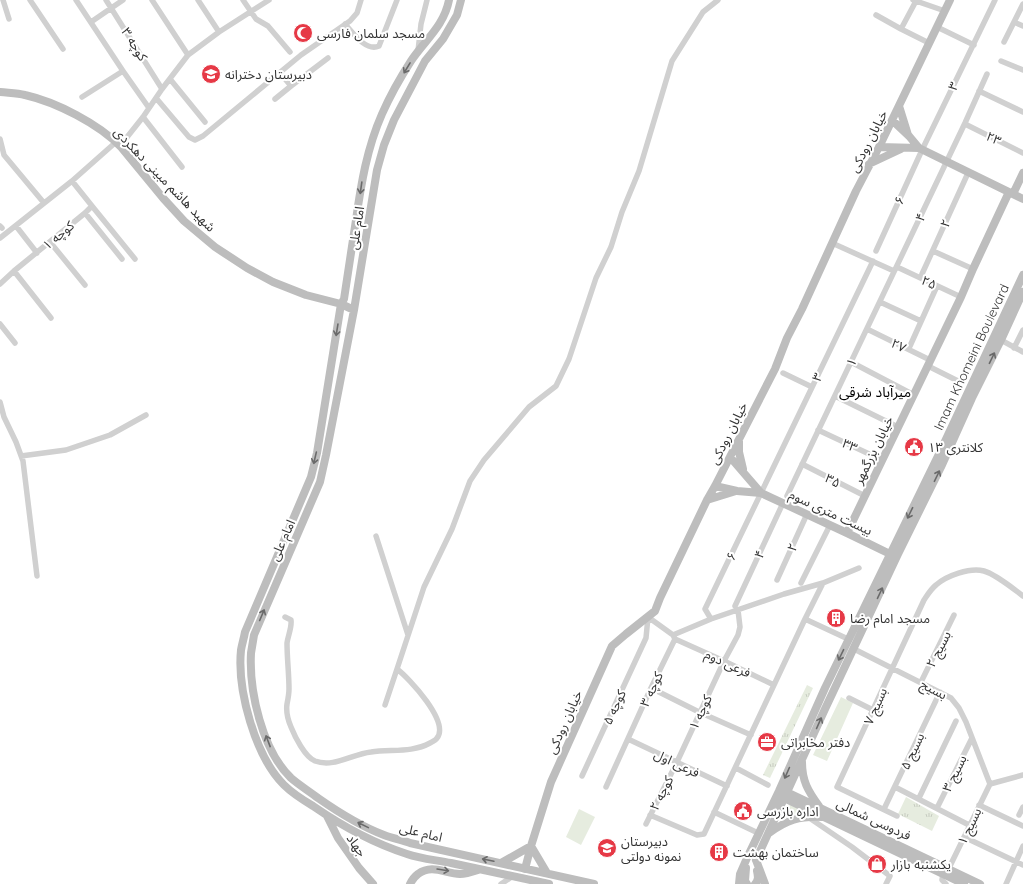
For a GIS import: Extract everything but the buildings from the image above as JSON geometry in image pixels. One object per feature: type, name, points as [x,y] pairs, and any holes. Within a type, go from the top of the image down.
[{"type":"main road","name":"امام علی","points":[[449,0],[447,11],[434,33],[411,61],[395,88],[381,116],[370,145],[362,181],[344,299],[341,304],[317,453],[311,477],[245,632],[241,650],[241,669],[244,697],[251,725],[262,753],[271,770],[284,785],[326,815],[355,832],[408,855],[513,876],[532,882],[549,884]]},
{"type":"main road","name":"امام علی","points":[[461,0],[457,15],[443,39],[425,61],[394,120],[384,145],[377,170],[354,310],[321,480],[254,635],[251,651],[254,696],[260,722],[279,764],[291,778],[305,789],[359,824],[384,835],[410,843],[594,884]]},
{"type":"main road","name":"خیابان رودکی","points":[[525,869],[551,782],[612,646],[655,611],[707,500],[774,369],[787,338],[802,309],[869,164],[879,147],[950,0]]},
{"type":"main road","points":[[447,11],[457,15]]},
{"type":"main road","name":"شهید هاشم مبینی دهکردی","points":[[0,92],[25,95],[48,102],[65,109],[96,128],[118,144],[184,221],[214,247],[247,268],[273,282],[306,295],[341,304],[354,310]]},
{"type":"main road","points":[[899,106],[909,136]]},
{"type":"main road","points":[[892,120],[920,149],[1023,199]]},
{"type":"main road","points":[[879,147],[920,149]]},
{"type":"main road","points":[[869,164],[902,148]]},
{"type":"main road","name":"خیابان بزرگمهر","points":[[847,533],[961,297],[973,269],[1011,193],[1023,173]]},
{"type":"main road","name":"Imam Khomeini Boulevard","points":[[782,793],[802,760],[898,554],[1001,340],[1023,275]]},
{"type":"main road","name":"Imam Khomeini Boulevard","points":[[756,860],[768,833],[770,820],[825,688],[848,639],[1012,306],[1023,292]]},
{"type":"main road","points":[[739,439],[739,452],[745,474]]},
{"type":"main road","name":"بیست متری سوم","points":[[730,457],[761,493]]},
{"type":"main road","points":[[311,477],[321,480]]},
{"type":"main road","name":"بیست متری سوم","points":[[715,486],[737,491],[761,493],[785,500],[807,514],[890,554]]},
{"type":"main road","points":[[707,500],[737,491]]},
{"type":"main road","points":[[802,760],[803,778],[819,807]]},
{"type":"main road","name":"فردوسی شمالی","points":[[782,793],[791,794],[819,807],[946,871],[964,884]]},
{"type":"main road","name":"فردوسی شمالی","points":[[782,793],[788,800],[946,871],[980,884]]},
{"type":"main road","name":"جهاد","points":[[326,815],[338,838],[359,868],[373,884]]},
{"type":"main road","points":[[768,833],[778,826],[793,820],[808,817],[826,817]]},
{"type":"main road","name":"Imam Khomeini Boulevard","points":[[739,884],[740,874],[758,833],[770,820]]},
{"type":"main road","points":[[501,863],[531,846],[547,873]]},
{"type":"main road","points":[[747,858],[745,877],[747,884]]},
{"type":"main road","points":[[755,884],[758,877],[756,860]]},
{"type":"main road","points":[[756,860],[765,884]]},
{"type":"main road","points":[[410,884],[411,880],[415,876],[425,870],[443,870],[461,874],[482,870]]},
{"type":"main road","points":[[732,884],[740,874]]},
{"type":"street","points":[[3,0],[9,19]]},
{"type":"street","points":[[30,0],[63,49]]},
{"type":"street","points":[[76,0],[122,71],[149,108]]},
{"type":"street","name":"کوچه ۳","points":[[106,0],[162,89]]},
{"type":"street","points":[[91,22],[123,0]]},
{"type":"street","points":[[152,0],[188,55]]},
{"type":"street","points":[[198,0],[219,32]]},
{"type":"street","points":[[243,0],[256,19],[268,26],[290,52]]},
{"type":"street","points":[[0,238],[118,144],[143,117],[188,55],[219,32],[269,0]]},
{"type":"street","points":[[156,98],[189,137],[195,140],[203,136],[301,55],[345,24],[357,13],[361,0]]},
{"type":"street","points":[[345,24],[362,42],[368,46],[376,48],[379,46],[397,0]]},
{"type":"street","points":[[418,52],[421,24],[427,0]]},
{"type":"street","points":[[385,704],[424,587],[452,529],[470,481],[484,460],[529,407],[556,386],[569,359],[596,278],[611,248],[622,212],[639,171],[672,61],[703,12],[718,0]]},
{"type":"street","points":[[937,27],[974,45],[995,0]]},
{"type":"street","points":[[901,29],[919,1],[945,11]]},
{"type":"street","points":[[1004,42],[1023,4]]},
{"type":"street","points":[[876,15],[929,43]]},
{"type":"street","points":[[1014,22],[1023,26]]},
{"type":"street","name":"۳","points":[[920,149],[974,45]]},
{"type":"street","points":[[274,99],[328,58]]},
{"type":"street","points":[[1001,61],[1023,70]]},
{"type":"street","points":[[82,97],[122,71]]},
{"type":"street","points":[[280,73],[291,86]]},
{"type":"street","points":[[946,162],[987,74]]},
{"type":"street","points":[[170,79],[205,122]]},
{"type":"street","points":[[979,91],[1023,112]]},
{"type":"street","points":[[143,117],[182,166]]},
{"type":"street","name":"۲۳","points":[[965,123],[1023,153]]},
{"type":"street","points":[[0,139],[2,156],[44,203]]},
{"type":"street","name":"۶","points":[[876,251],[920,149]]},
{"type":"street","name":"۴","points":[[896,269],[946,162]]},
{"type":"street","name":"۲","points":[[922,274],[968,173]]},
{"type":"street","points":[[72,181],[135,259]]},
{"type":"street","name":"کوچه ۱","points":[[0,284],[92,206]]},
{"type":"street","points":[[85,213],[122,258]]},
{"type":"street","points":[[16,226],[37,253]]},
{"type":"street","points":[[50,242],[85,285]]},
{"type":"street","name":"۲۵","points":[[832,243],[961,297]]},
{"type":"street","points":[[933,251],[973,269]]},
{"type":"street","name":"۳","points":[[761,493],[873,261]]},
{"type":"street","name":"۱","points":[[785,500],[896,269]]},
{"type":"street","points":[[14,271],[51,318]]},
{"type":"street","points":[[910,346],[937,286]]},
{"type":"street","points":[[880,302],[921,321]]},
{"type":"street","points":[[0,324],[15,343]]},
{"type":"street","name":"۲۷","points":[[867,329],[960,382]]},
{"type":"street","points":[[1014,348],[1023,330]]},
{"type":"street","points":[[1001,340],[1023,352]]},
{"type":"street","points":[[851,362],[914,394]]},
{"type":"street","points":[[783,373],[812,387]]},
{"type":"street","points":[[835,396],[898,427]]},
{"type":"street","points":[[0,402],[4,417],[23,460],[36,576]]},
{"type":"street","points":[[21,456],[66,450],[110,435],[146,415]]},
{"type":"street","name":"۳۳","points":[[818,430],[882,460]]},
{"type":"street","name":"۳۵","points":[[802,464],[865,496]]},
{"type":"street","name":"۶","points":[[710,619],[705,609],[761,493]]},
{"type":"street","name":"۴","points":[[736,608],[785,500]]},
{"type":"street","name":"۲","points":[[777,580],[807,514]]},
{"type":"street","points":[[801,583],[830,525]]},
{"type":"street","points":[[376,536],[408,635]]},
{"type":"street","points":[[674,637],[736,608],[823,583],[859,568]]},
{"type":"street","name":"بسیج ۷","points":[[884,809],[837,786],[930,590],[947,578],[972,570],[985,571],[1000,579],[1023,596]]},
{"type":"street","points":[[650,815],[697,835],[704,834],[823,583]]},
{"type":"street","points":[[724,661],[740,627],[736,608]]},
{"type":"street","name":"بسیج ۲","points":[[921,682],[954,615]]},
{"type":"street","points":[[285,617],[291,620],[288,642],[288,719],[304,751],[308,757],[314,761],[330,763],[370,752],[413,749],[431,743],[438,737],[440,731],[438,722],[429,705],[420,692],[397,668]]},
{"type":"street","name":"فرعی دوم","points":[[648,617],[682,642],[774,685]]},
{"type":"street","name":"کوچه ۵","points":[[582,776],[646,638],[648,617]]},
{"type":"street","points":[[805,619],[848,639]]},
{"type":"street","name":"کوچه ۳","points":[[606,787],[674,637]]},
{"type":"street","name":"بسیج","points":[[854,649],[951,698],[959,708],[966,722],[990,784]]},
{"type":"street","name":"کوچه ۱","points":[[677,762],[724,661]]},
{"type":"street","points":[[651,688],[699,712],[751,735]]},
{"type":"street","name":"بسیج ۵","points":[[884,809],[940,692]]},
{"type":"street","points":[[849,698],[873,710]]},
{"type":"street","points":[[919,798],[956,721]]},
{"type":"street","name":"بسیج ۳","points":[[937,808],[972,738]]},
{"type":"street","name":"فرعی اول","points":[[628,739],[726,786]]},
{"type":"street","name":"کوچه ۲","points":[[646,824],[677,762]]},
{"type":"street","points":[[736,768],[768,785]]},
{"type":"street","points":[[990,784],[1023,775]]},
{"type":"street","name":"بسیج ۱","points":[[946,871],[990,784]]},
{"type":"street","points":[[895,787],[969,825]]},
{"type":"street","points":[[979,805],[1023,826]]},
{"type":"street","points":[[1019,815],[1023,807]]},
{"type":"street","points":[[884,809],[897,816]]},
{"type":"street","points":[[714,812],[758,833]]},
{"type":"street","points":[[808,817],[852,847],[890,876],[886,884]]},
{"type":"street","points":[[964,837],[1023,865]]},
{"type":"street","points":[[1006,884],[1023,846]]},
{"type":"street","points":[[946,871],[942,880],[946,884]]},
{"type":"street","points":[[501,884],[513,876]]},
{"type":"green space","points":[[807,685],[813,688],[770,778],[763,775]]},
{"type":"green space","points":[[841,697],[853,703],[827,761],[813,755]]},
{"type":"green space","points":[[906,797],[939,816],[932,831],[898,814]]},
{"type":"green space","points":[[789,804],[807,812],[792,815],[781,820]]},
{"type":"green space","points":[[579,809],[595,817],[581,845],[566,837]]},
{"type":"place","name":"مسجد سلمان فارسی","points":[[303,33]]},
{"type":"place","name":"دبیرستان دخترانه","points":[[211,74]]},
{"type":"place","name":"کلانتری ۱۳","points":[[914,447]]},
{"type":"place","name":"مسجد امام رضا","points":[[836,618]]},
{"type":"place","name":"دفتر مخابراتی","points":[[767,742]]},
{"type":"place","name":"اداره بازرسی","points":[[743,811]]},
{"type":"place","name":"دبیرستان نمونه دولتی","points":[[607,848]]},
{"type":"place","name":"ساختمان بهشت","points":[[719,852]]},
{"type":"place","name":"یکشنبه بازار","points":[[877,864]]},
{"type":"district","name":"میرآباد شرقی","points":[[875,392]]}]
